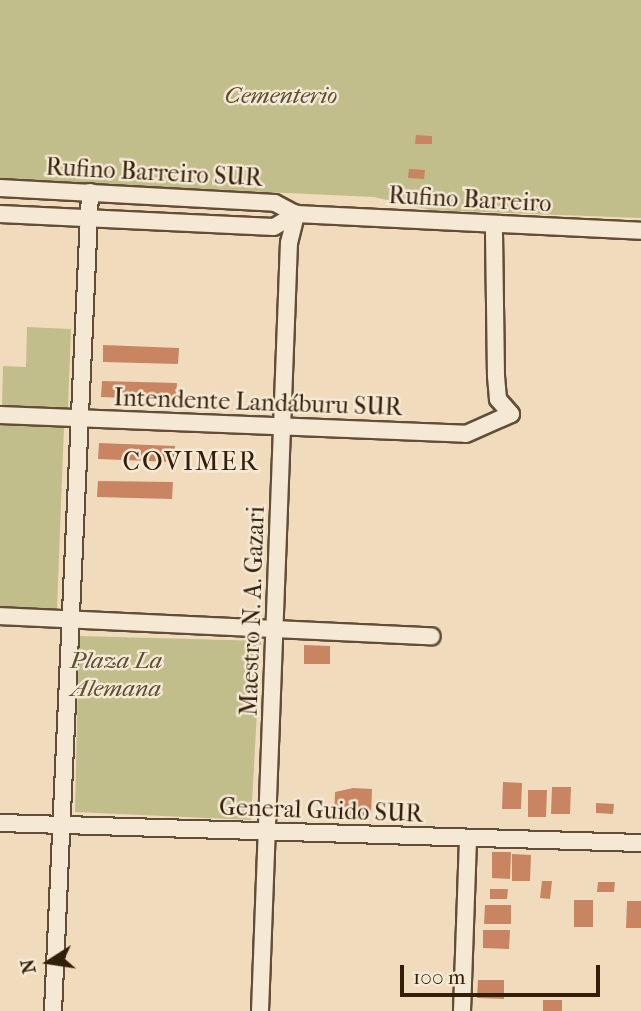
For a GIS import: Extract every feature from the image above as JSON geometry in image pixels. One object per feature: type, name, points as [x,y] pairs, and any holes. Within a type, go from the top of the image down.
[{"type":"street","name":"Rufino Barreiro SUR","points":[[0,188],[275,203],[296,214]]},
{"type":"street","points":[[52,1011],[90,192]]},
{"type":"street","name":"Rufino Barreiro SUR","points":[[0,214],[274,227],[296,214]]},
{"type":"street","name":"Rufino Barreiro","points":[[296,214],[641,231]]},
{"type":"street","name":"Maestro N. A. Gazari","points":[[260,1011],[289,243],[296,214]]},
{"type":"street","name":"Intendente Landáburu SUR","points":[[0,415],[467,433],[511,414],[498,399],[494,224]]},
{"type":"street","points":[[0,616],[432,636]]},
{"type":"street","name":"General Guido SUR","points":[[0,823],[641,843]]},
{"type":"street","points":[[462,1011],[468,838]]},
{"type":"green space","name":"Cementerio","points":[[0,0],[641,0],[641,218],[430,210],[374,197],[0,180]]},
{"type":"green space","points":[[27,327],[71,329],[68,408],[2,405],[3,366],[26,367]]},
{"type":"green space","points":[[0,425],[64,427],[57,609],[0,607]]},
{"type":"green space","name":"Plaza La Alemana","points":[[79,636],[261,641],[251,820],[75,812]]},
{"type":"building","points":[[416,135],[432,136],[432,144],[415,144]]},
{"type":"building","points":[[409,169],[425,170],[424,179],[408,178]]},
{"type":"building","points":[[103,345],[179,348],[178,364],[103,362]]},
{"type":"building","points":[[102,381],[177,383],[176,400],[101,397]]},
{"type":"building","points":[[99,443],[175,446],[174,462],[98,459]]},
{"type":"building","points":[[98,481],[173,482],[172,499],[97,497]]},
{"type":"building","points":[[304,645],[330,646],[330,664],[304,664]]},
{"type":"building","points":[[503,782],[522,783],[521,809],[502,809]]},
{"type":"building","points":[[552,787],[571,787],[570,814],[551,814]]},
{"type":"building","points":[[353,788],[372,789],[371,815],[334,819],[335,792]]},
{"type":"building","points":[[528,790],[547,790],[546,817],[528,817]]},
{"type":"building","points":[[596,803],[614,804],[613,814],[596,813]]},
{"type":"building","points":[[492,852],[511,852],[510,879],[492,878]]},
{"type":"building","points":[[512,854],[531,855],[530,881],[512,881]]},
{"type":"building","points":[[542,881],[552,881],[550,899],[540,898]]},
{"type":"building","points":[[598,882],[615,882],[614,892],[597,892]]},
{"type":"building","points":[[490,889],[508,889],[507,899],[490,899]]},
{"type":"building","points":[[574,900],[593,900],[593,927],[574,927]]},
{"type":"building","points":[[627,901],[641,901],[641,928],[626,928]]},
{"type":"building","points":[[485,905],[511,905],[511,924],[484,924]]},
{"type":"building","points":[[483,930],[510,930],[509,949],[483,948]]},
{"type":"building","points":[[478,980],[504,980],[504,999],[477,998]]},
{"type":"building","points":[[543,1000],[562,1000],[562,1011],[543,1011]]},
{"type":"district","name":"COVIMER","points":[[191,462]]}]
